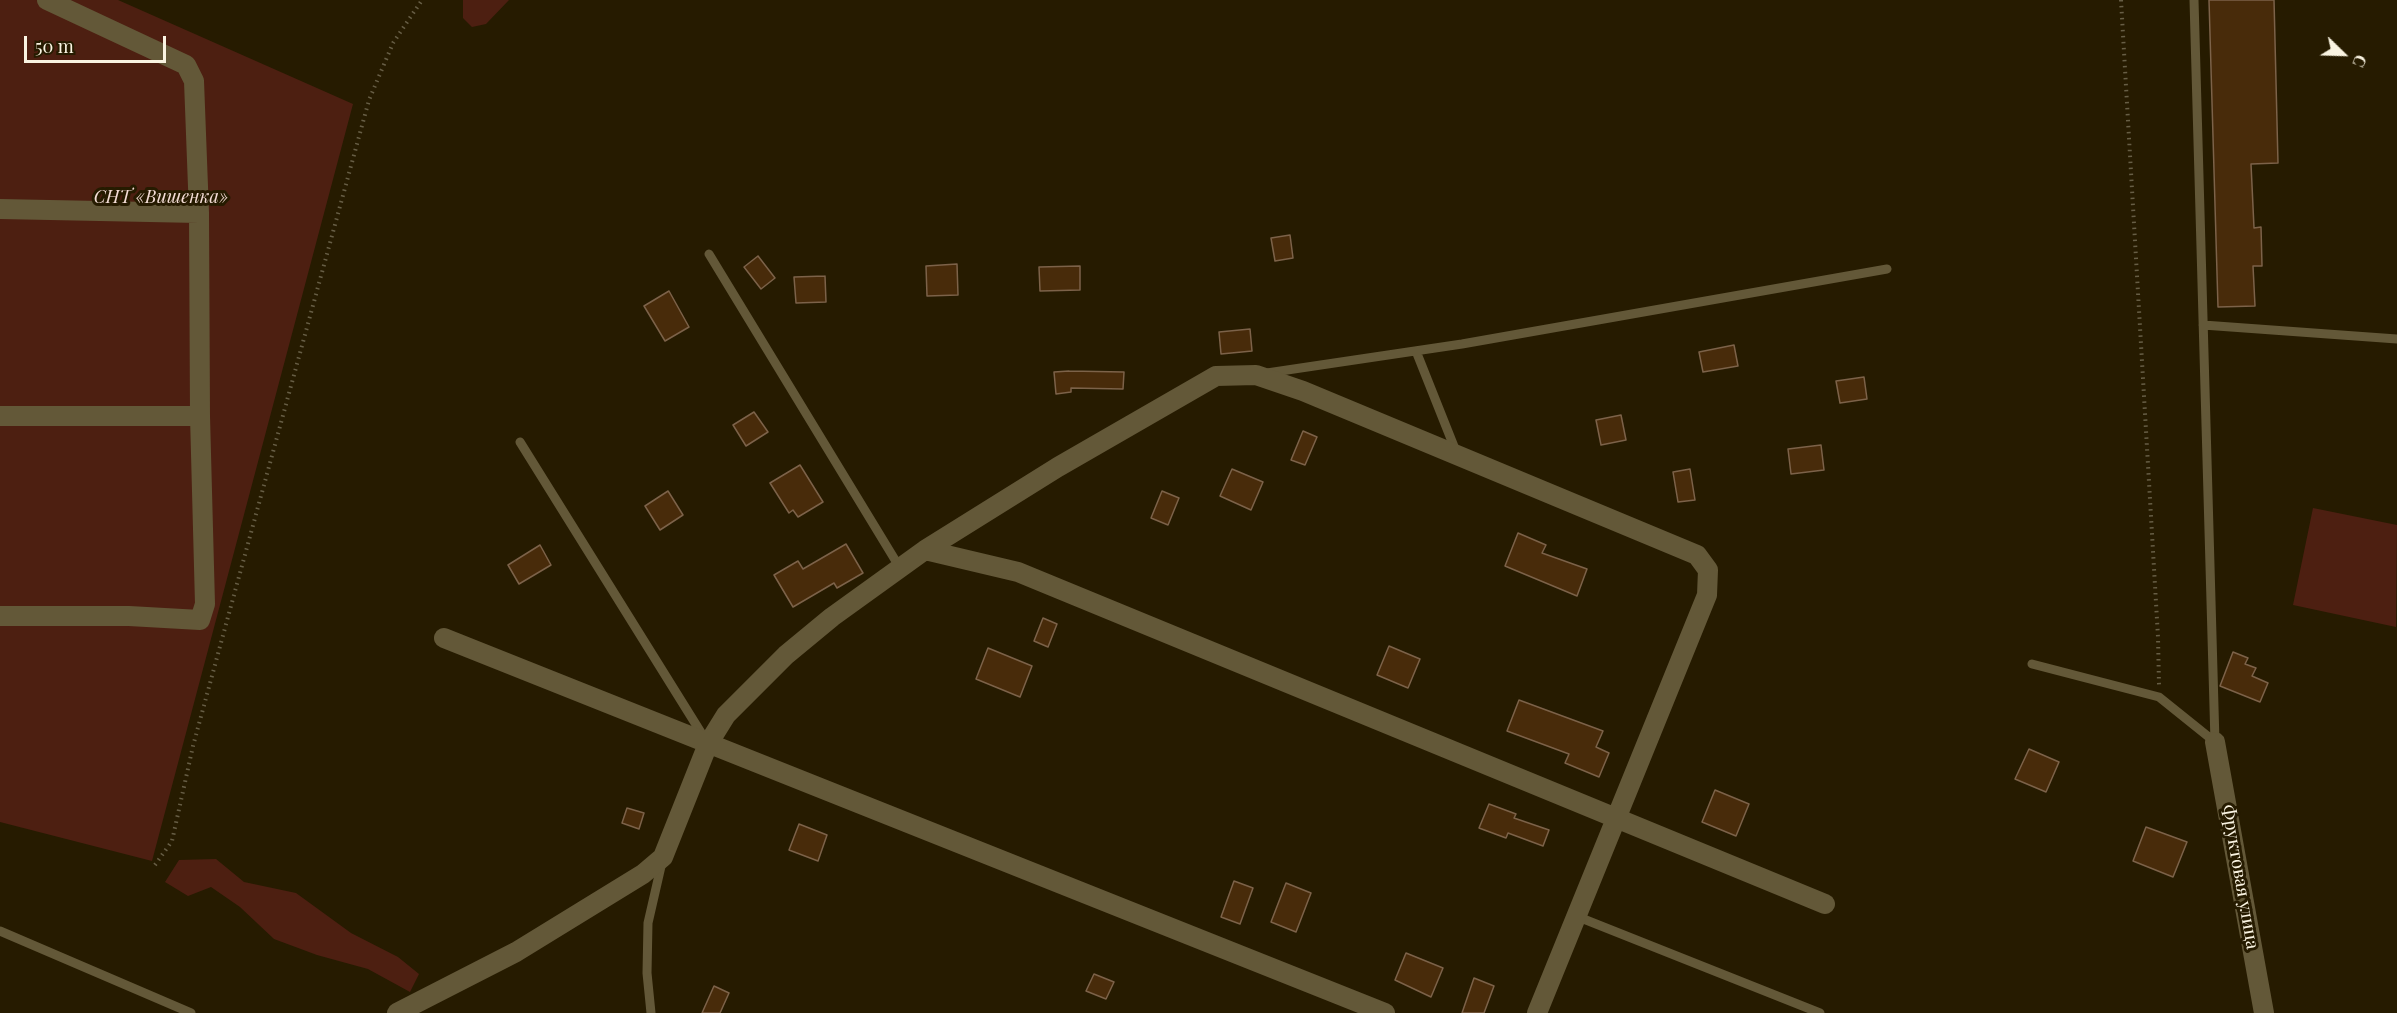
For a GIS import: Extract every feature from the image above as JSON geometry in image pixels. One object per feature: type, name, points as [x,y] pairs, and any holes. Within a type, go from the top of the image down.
[{"type":"street","points":[[0,616],[129,616],[200,620],[205,604],[200,416],[199,213],[194,81],[186,65],[47,0]]},
{"type":"street","points":[[0,209],[199,213]]},
{"type":"street","points":[[397,1013],[516,952],[643,874],[663,856],[708,744],[726,715],[786,655],[832,617],[925,550],[1058,467],[1216,376],[1256,375],[1303,391],[1697,555],[1708,570],[1707,595],[1537,1013]]},
{"type":"street","points":[[0,416],[200,416]]},
{"type":"street","points":[[925,550],[1018,572],[1826,904]]},
{"type":"street","points":[[444,638],[1385,1013]]},
{"type":"street","name":"Фруктовая улица","points":[[2215,742],[2264,1013]]},
{"type":"lane","points":[[2194,0],[2215,742]]},
{"type":"lane","points":[[709,254],[900,568]]},
{"type":"lane","points":[[1256,375],[1416,351],[1887,269]]},
{"type":"lane","points":[[2203,325],[2397,339]]},
{"type":"lane","points":[[1416,351],[1457,455]]},
{"type":"lane","points":[[520,442],[708,744]]},
{"type":"lane","points":[[2032,664],[2159,697],[2215,742]]},
{"type":"lane","points":[[651,1013],[647,973],[648,922],[663,856]]},
{"type":"lane","points":[[1576,916],[1820,1013]]},
{"type":"lane","points":[[0,931],[191,1013]]},
{"type":"path","points":[[155,865],[172,841],[222,639],[369,100],[393,43],[422,0]]},
{"type":"path","points":[[2121,0],[2158,625],[2159,697]]},
{"type":"green space","name":"СНТ «Вишенка»","points":[[0,0],[118,0],[353,104],[152,861],[0,822]]},
{"type":"green space","points":[[463,0],[509,0],[486,24],[472,27],[463,18]]},
{"type":"green space","points":[[2313,508],[2397,525],[2396,627],[2293,605]]},
{"type":"green space","points":[[216,859],[244,882],[296,893],[351,933],[398,957],[419,974],[410,992],[368,969],[317,955],[274,939],[240,907],[211,887],[188,896],[165,882],[179,860]]},
{"type":"building","points":[[2209,0],[2274,0],[2278,163],[2251,164],[2254,228],[2261,227],[2262,266],[2253,266],[2255,306],[2218,307]]},
{"type":"building","points":[[1290,235],[1293,258],[1275,261],[1271,238]]},
{"type":"building","points":[[758,256],[775,278],[761,289],[744,267]]},
{"type":"building","points":[[957,264],[958,295],[927,296],[926,266]]},
{"type":"building","points":[[1080,266],[1080,290],[1040,291],[1039,267]]},
{"type":"building","points":[[825,276],[826,302],[796,303],[794,277]]},
{"type":"building","points":[[669,291],[689,327],[665,341],[644,306]]},
{"type":"building","points":[[1250,329],[1252,351],[1221,354],[1219,332]]},
{"type":"building","points":[[1734,345],[1738,366],[1703,372],[1699,352]]},
{"type":"building","points":[[1054,372],[1124,372],[1123,389],[1071,388],[1071,392],[1056,394]]},
{"type":"building","points":[[1864,377],[1867,399],[1840,403],[1836,381]]},
{"type":"building","points":[[754,412],[768,432],[746,446],[733,425]]},
{"type":"building","points":[[1621,415],[1626,440],[1601,445],[1596,420]]},
{"type":"building","points":[[1303,431],[1317,437],[1305,465],[1291,460]]},
{"type":"building","points":[[1821,445],[1824,470],[1791,474],[1788,449]]},
{"type":"building","points":[[800,465],[823,502],[798,517],[793,510],[789,513],[770,483]]},
{"type":"building","points":[[1232,469],[1263,482],[1251,510],[1220,496]]},
{"type":"building","points":[[1690,469],[1695,500],[1678,502],[1673,472]]},
{"type":"building","points":[[668,491],[683,515],[660,530],[645,506]]},
{"type":"building","points":[[1162,491],[1179,498],[1168,525],[1151,518]]},
{"type":"building","points":[[1518,533],[1546,545],[1542,553],[1587,569],[1577,596],[1505,566]]},
{"type":"building","points":[[846,544],[863,573],[837,588],[834,583],[793,607],[774,575],[798,561],[803,569]]},
{"type":"building","points":[[540,545],[551,565],[519,584],[508,565]]},
{"type":"building","points":[[1043,618],[1057,624],[1048,647],[1034,641]]},
{"type":"building","points":[[1389,646],[1420,659],[1408,688],[1377,675]]},
{"type":"building","points":[[988,648],[1032,666],[1020,697],[976,679]]},
{"type":"building","points":[[2233,652],[2248,658],[2245,664],[2256,668],[2252,676],[2268,683],[2260,702],[2220,686]]},
{"type":"building","points":[[1519,700],[1603,731],[1596,747],[1609,753],[1599,777],[1565,763],[1569,754],[1507,731]]},
{"type":"building","points":[[2029,749],[2059,762],[2046,792],[2015,779]]},
{"type":"building","points":[[1715,790],[1749,804],[1736,836],[1702,822]]},
{"type":"building","points":[[1489,804],[1516,814],[1514,818],[1549,830],[1543,846],[1508,833],[1506,838],[1479,828]]},
{"type":"building","points":[[627,808],[644,813],[639,829],[622,823]]},
{"type":"building","points":[[799,824],[827,835],[818,861],[789,850]]},
{"type":"building","points":[[2146,827],[2187,842],[2173,877],[2133,861]]},
{"type":"building","points":[[1234,881],[1253,888],[1240,924],[1221,917]]},
{"type":"building","points":[[1286,883],[1311,893],[1296,932],[1271,922]]},
{"type":"building","points":[[1406,953],[1443,968],[1431,997],[1395,980]]},
{"type":"building","points":[[1094,974],[1114,982],[1106,999],[1086,991]]},
{"type":"building","points":[[1474,978],[1494,986],[1484,1013],[1462,1013]]},
{"type":"building","points":[[714,986],[729,993],[720,1013],[702,1013]]}]
